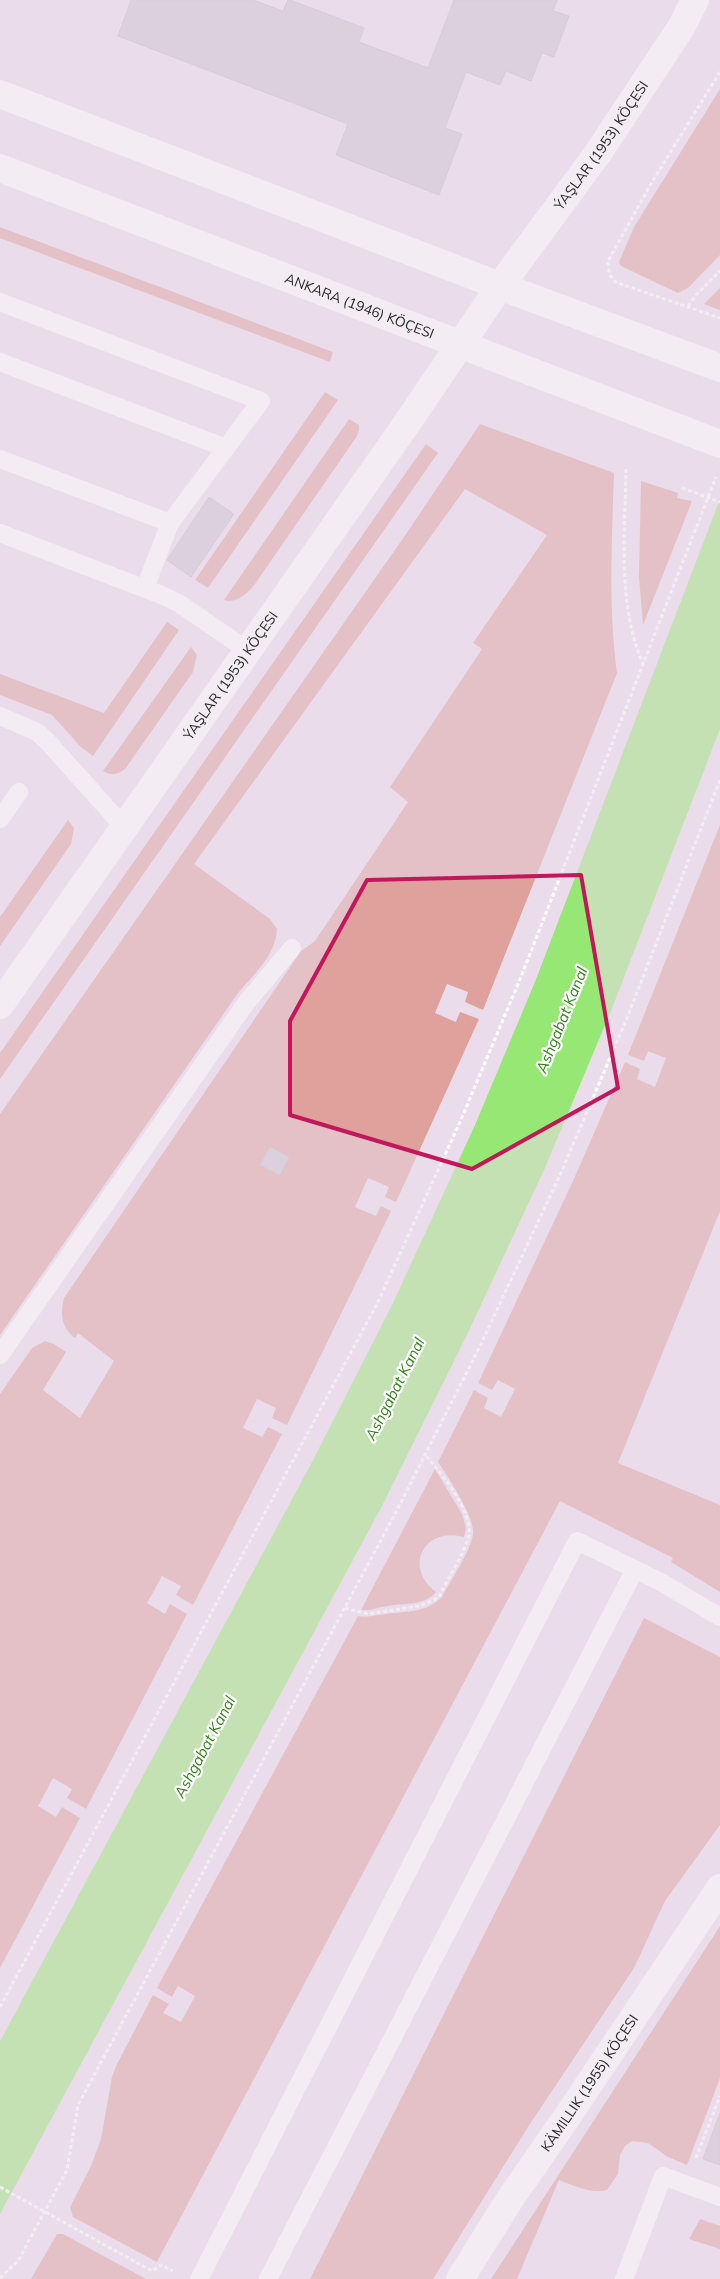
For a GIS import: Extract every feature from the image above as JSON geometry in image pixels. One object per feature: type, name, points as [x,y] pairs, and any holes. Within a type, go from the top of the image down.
[{"type":"street","name":"ÝAŞLAR (1953) KÖÇESI","points":[[0,1005],[500,286],[598,153],[682,26],[695,0]]},
{"type":"street","points":[[0,94],[500,286],[720,368]]},
{"type":"street","name":"ANKARA (1946) KÖÇESI","points":[[0,168],[718,443]]},
{"type":"street","name":"KÄMILLIK (1955) KÖÇESI","points":[[460,2279],[510,2199],[573,2109],[720,1888]]},
{"type":"lane","points":[[0,302],[261,401],[170,524],[145,588]]},
{"type":"lane","points":[[0,362],[226,448]]},
{"type":"lane","points":[[0,459],[170,524]]},
{"type":"lane","points":[[0,533],[145,588],[180,604],[247,650]]},
{"type":"lane","points":[[0,716],[37,732],[124,827]]},
{"type":"lane","points":[[0,818],[18,792]]},
{"type":"lane","points":[[0,1355],[246,1003],[292,948]]},
{"type":"lane","points":[[199,2279],[577,1542],[635,1569],[720,1617]]},
{"type":"lane","points":[[268,2279],[635,1569]]},
{"type":"lane","points":[[624,2279],[663,2176],[720,2197]]},
{"type":"path","points":[[720,72],[652,182],[608,261],[609,273],[615,282],[720,318]]},
{"type":"path","points":[[688,306],[696,295],[720,271]]},
{"type":"path","points":[[626,469],[627,602],[633,642],[643,664]]},
{"type":"path","points":[[0,2007],[378,1302],[460,1122],[521,977],[717,475]]},
{"type":"path","points":[[682,488],[720,502]]},
{"type":"path","points":[[0,2278],[18,2261],[67,2170],[78,2105],[345,1608],[480,1346],[560,1175],[627,1018],[720,780]]},
{"type":"path","points":[[345,1608],[368,1614],[419,1606],[434,1600],[440,1595],[467,1541],[469,1529],[463,1510],[442,1473],[424,1455]]},
{"type":"path","points":[[695,2162],[720,2096]]},
{"type":"path","points":[[0,2187],[152,2271]]},
{"type":"highlighted area","points":[[581,875],[618,1088],[472,1169],[290,1115],[290,1021],[367,880]]},
{"type":"shaded area","points":[[720,89],[720,255],[688,288],[678,293],[621,266],[619,262],[634,227]]},
{"type":"shaded area","points":[[0,227],[333,352],[330,362],[0,238]]},
{"type":"shaded area","points":[[720,288],[720,310],[704,304]]},
{"type":"shaded area","points":[[325,392],[338,400],[208,588],[195,580]]},
{"type":"shaded area","points":[[349,419],[359,425],[357,436],[255,584],[237,599],[224,600]]},
{"type":"shaded area","points":[[480,424],[614,473],[612,623],[617,673],[483,1010],[465,1002],[468,992],[447,984],[435,1013],[456,1022],[460,1012],[479,1019],[396,1202],[385,1197],[389,1187],[368,1178],[355,1207],[376,1216],[381,1206],[391,1211],[287,1425],[272,1418],[276,1408],[257,1399],[243,1428],[262,1437],[268,1427],[282,1434],[193,1605],[176,1595],[181,1586],[162,1576],[147,1603],[165,1614],[170,1604],[187,1614],[86,1809],[67,1798],[72,1789],[53,1778],[38,1806],[56,1817],[62,1807],[80,1818],[0,1968],[0,1394],[32,1348],[45,1341],[54,1344],[66,1352],[43,1390],[80,1418],[114,1361],[78,1333],[75,1338],[70,1334],[64,1325],[62,1315],[64,1298],[301,951],[315,941],[408,802],[390,787],[482,649],[473,643],[547,535],[465,489],[194,864],[270,919],[277,929],[273,947],[263,964],[238,993],[0,1335],[0,1114],[404,537]]},
{"type":"shaded area","points":[[426,444],[438,453],[0,1079],[0,1053]]},
{"type":"shaded area","points":[[641,481],[678,493],[677,498],[692,501],[643,625],[639,577]]},
{"type":"shaded area","points":[[167,622],[179,630],[93,756],[81,747],[52,715],[0,695],[0,674],[104,713]]},
{"type":"shaded area","points":[[191,647],[197,655],[193,672],[125,769],[114,774],[103,771]]},
{"type":"shaded area","points":[[68,820],[74,828],[71,844],[0,946],[0,917]]},
{"type":"shaded area","points":[[720,825],[720,1211],[618,1463],[720,1505],[720,1592],[671,1562],[673,1558],[560,1501],[157,2262],[73,2217],[70,2207],[91,2166],[101,2139],[112,2077],[117,2064],[153,1995],[169,2004],[163,2013],[181,2022],[195,1996],[178,1986],[172,1997],[157,1988],[358,1616],[369,1617],[409,1612],[429,1606],[442,1597],[464,1558],[473,1534],[470,1518],[460,1497],[438,1462],[474,1390],[488,1398],[484,1408],[501,1417],[515,1389],[498,1380],[492,1390],[478,1383],[573,1181],[625,1062],[640,1069],[637,1079],[655,1087],[666,1058],[648,1051],[644,1061],[628,1055]]},
{"type":"shaded area","points":[[435,1469],[462,1514],[466,1528],[464,1537],[450,1535],[438,1537],[429,1543],[423,1551],[420,1561],[421,1571],[426,1582],[436,1592],[420,1602],[361,1610]]},
{"type":"shaded area","points":[[644,1618],[720,1657],[720,1825],[665,1901],[634,1968],[528,2127],[433,2279],[310,2279]]},
{"type":"shaded area","points":[[720,1926],[720,2078],[687,2165],[668,2157],[648,2143],[632,2141],[625,2146],[620,2155],[618,2174],[607,2190],[589,2190],[559,2180],[517,2279],[491,2279]]},
{"type":"shaded area","points":[[700,2219],[720,2226],[720,2249],[689,2239]]},
{"type":"shaded area","points":[[57,2234],[63,2234],[146,2279],[31,2279]]},
{"type":"water","name":"Ashgabat Kanal","points":[[720,499],[720,729],[611,1011],[544,1170],[465,1339],[382,1506],[0,2214],[0,2041],[311,1464],[392,1305],[475,1125],[535,982]]},
{"type":"building","points":[[131,0],[253,0],[283,11],[288,0],[290,0],[364,28],[359,42],[428,68],[454,0],[557,0],[553,11],[569,16],[554,57],[542,53],[531,81],[506,71],[500,85],[466,72],[445,128],[462,134],[439,195],[336,155],[348,124],[118,36]]},
{"type":"building","points":[[209,497],[234,514],[191,577],[167,560]]},
{"type":"building","points":[[270,1147],[289,1157],[280,1175],[260,1165]]},
{"type":"building","points":[[720,2113],[720,2165],[703,2159]]}]
